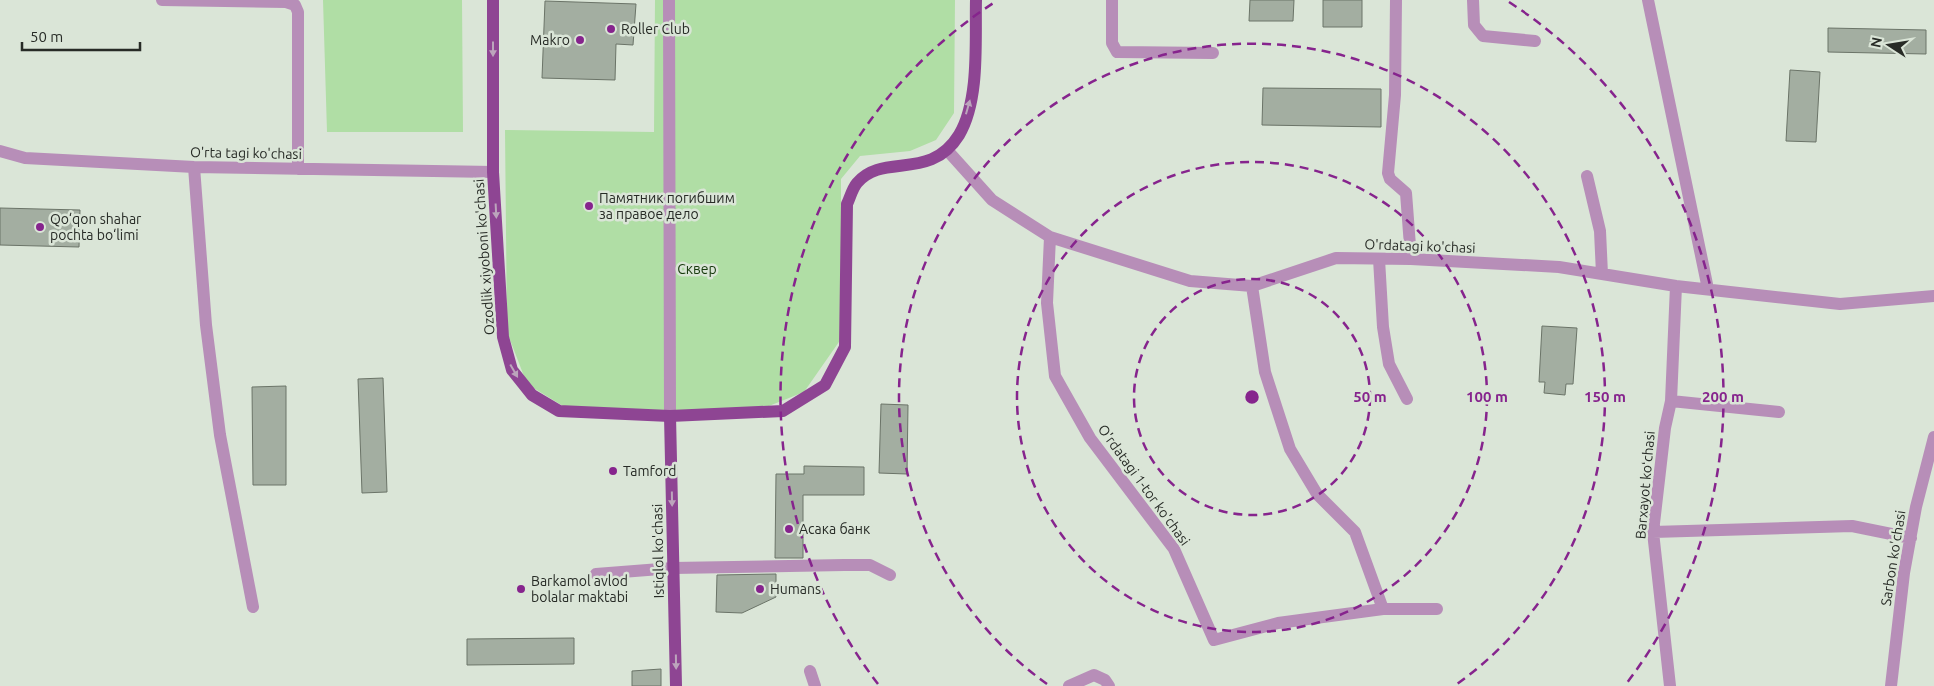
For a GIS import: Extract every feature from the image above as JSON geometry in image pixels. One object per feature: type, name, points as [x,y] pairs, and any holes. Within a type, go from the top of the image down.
[{"type":"main road","name":"Ozodlik xiyoboni ko'chasi","points":[[494,0],[493,172],[503,337],[512,370],[532,395],[560,411],[670,416],[783,411],[825,385],[845,347],[847,204],[857,183],[876,170],[929,162],[947,150],[959,134],[970,104],[973,82],[976,0]]},
{"type":"main road","name":"Istiqlol ko'chasi","points":[[670,416],[676,686]]},
{"type":"street","points":[[162,0],[286,2],[295,5],[298,12],[298,169]]},
{"type":"street","points":[[669,0],[670,416]]},
{"type":"street","points":[[1112,0],[1112,43],[1118,52],[1214,53]]},
{"type":"street","points":[[1396,0],[1395,95],[1388,173],[1390,179],[1406,193],[1411,259]]},
{"type":"street","points":[[1473,0],[1474,25],[1483,36],[1535,41]]},
{"type":"street","points":[[1648,0],[1708,290]]},
{"type":"street","name":"O'rdatagi ko'chasi","points":[[947,150],[992,200],[1050,237],[1190,281],[1252,286],[1336,258],[1411,259],[1558,267],[1676,286],[1840,304],[1934,296]]},
{"type":"street","name":"O'rta tagi ko'chasi","points":[[0,151],[26,158],[194,167],[493,172]]},
{"type":"street","points":[[194,167],[206,326],[220,435],[253,607]]},
{"type":"street","points":[[1587,176],[1600,232],[1602,274]]},
{"type":"street","name":"O'rdatagi 1-tor ko'chasi","points":[[1050,237],[1046,303],[1055,376],[1090,438],[1174,549],[1214,640],[1278,623],[1383,609],[1437,609]]},
{"type":"street","points":[[1379,259],[1383,327],[1389,364],[1408,399]]},
{"type":"street","points":[[1252,286],[1264,372],[1290,449],[1316,494],[1355,532],[1383,609]]},
{"type":"street","name":"Barxayot koʻchasi","points":[[1670,686],[1653,532],[1665,428],[1671,401],[1676,286]]},
{"type":"street","points":[[1671,401],[1779,412]]},
{"type":"street","name":"Sarbon ko'chasi","points":[[1891,686],[1911,538],[1934,437]]},
{"type":"street","points":[[1653,532],[1852,526],[1911,538]]},
{"type":"street","points":[[596,574],[674,568],[870,565],[890,575]]},
{"type":"street","points":[[810,671],[815,686]]},
{"type":"street","points":[[1069,686],[1094,675],[1105,680],[1109,686]]},
{"type":"green space","points":[[323,0],[462,0],[463,132],[327,132]]},
{"type":"green space","name":"Сквер","points":[[655,0],[955,0],[954,113],[936,140],[910,151],[860,156],[841,179],[841,339],[804,392],[749,414],[563,406],[527,384],[507,332],[505,130],[654,132]]},
{"type":"building","points":[[1250,0],[1294,0],[1293,21],[1249,21]]},
{"type":"building","points":[[1323,0],[1362,0],[1362,27],[1323,27]]},
{"type":"building","name":"Makro","points":[[545,1],[636,4],[633,45],[616,44],[615,80],[542,78]]},
{"type":"building","points":[[1828,28],[1926,30],[1926,54],[1828,52]]},
{"type":"building","points":[[1790,70],[1820,72],[1816,142],[1786,141]]},
{"type":"building","points":[[1263,88],[1381,89],[1381,127],[1262,125]]},
{"type":"building","name":"Qo‘qon shahar pochta bo‘limi","points":[[0,208],[80,210],[79,247],[0,245]]},
{"type":"building","points":[[1542,326],[1577,328],[1573,384],[1566,384],[1565,395],[1544,393],[1545,382],[1539,382]]},
{"type":"building","points":[[383,378],[387,492],[362,493],[358,379]]},
{"type":"building","points":[[286,386],[286,485],[253,485],[252,387]]},
{"type":"building","points":[[881,404],[908,405],[907,474],[879,473]]},
{"type":"building","name":"Асака банк","points":[[804,466],[864,467],[864,495],[803,495],[803,558],[775,558],[776,474],[804,474]]},
{"type":"building","points":[[776,574],[776,597],[742,613],[716,612],[717,575]]},
{"type":"building","points":[[574,638],[574,664],[467,665],[467,639]]},
{"type":"building","points":[[661,669],[661,686],[632,686],[632,671]]},
{"type":"place","name":"Roller Club","points":[[611,29]]},
{"type":"place","name":"Makro","points":[[580,40]]},
{"type":"place","name":"Памятник погибшим за правое дело","points":[[589,206]]},
{"type":"place","name":"Qo‘qon shahar pochta bo‘limi","points":[[40,227]]},
{"type":"place","name":"Tamford","points":[[613,471]]},
{"type":"place","name":"Асака банк","points":[[789,529]]},
{"type":"place","name":"Barkamol avlod bolalar maktabi","points":[[521,589]]},
{"type":"place","name":"Humans","points":[[760,589]]}]
